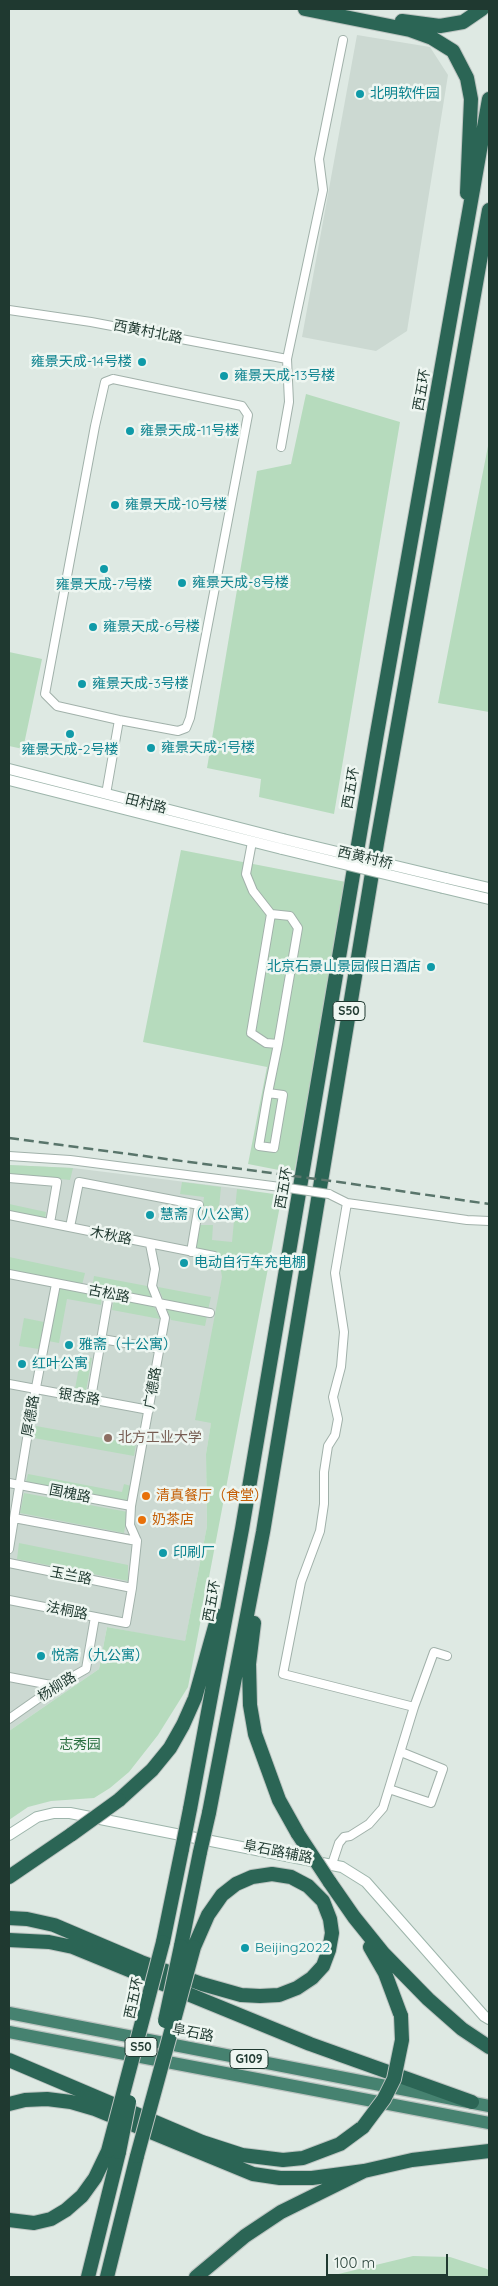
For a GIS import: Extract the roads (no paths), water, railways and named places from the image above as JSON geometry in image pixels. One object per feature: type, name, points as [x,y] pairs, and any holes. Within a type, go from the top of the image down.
[{"type":"highway","points":[[305,9],[410,30],[432,38],[454,51],[467,78],[471,99],[466,163],[467,232]]},
{"type":"highway","points":[[342,9],[440,26],[463,22],[482,9]]},
{"type":"highway","name":"西五环","points":[[113,2151],[163,1942],[190,1809],[242,1529],[376,739],[489,99]]},
{"type":"highway","name":"S50","points":[[107,2277],[187,1947],[200,1852],[263,1532],[377,843],[489,210]]},
{"type":"highway","points":[[485,236],[489,216]]},
{"type":"highway","points":[[9,1877],[119,1800],[152,1770],[170,1748],[195,1698],[242,1529]]},
{"type":"highway","points":[[263,1532],[249,1664],[250,1705],[255,1734],[266,1770],[279,1800],[298,1834],[329,1881],[354,1917],[383,1953],[428,1999],[462,2029],[489,2047]]},
{"type":"highway","points":[[9,1918],[27,1919],[54,1925],[141,1962],[202,1984],[241,1995],[260,1996],[278,1995],[297,1988],[312,1978],[323,1966],[329,1950],[332,1933],[330,1919],[323,1901],[308,1886],[291,1877],[272,1874],[252,1877],[236,1884],[222,1895],[187,1947]]},
{"type":"highway","points":[[9,2060],[202,2142],[242,2155],[283,2160],[303,2158],[340,2144],[363,2127],[384,2100],[394,2079],[402,2040],[401,2016],[384,1973],[354,1917]]},
{"type":"highway","points":[[9,1940],[49,1942],[87,1952],[310,2044],[472,2102]]},
{"type":"highway","name":"阜石路","points":[[9,2013],[489,2106]]},
{"type":"highway","name":"G109","points":[[9,2032],[489,2123]]},
{"type":"highway","points":[[9,2104],[39,2099],[71,2102],[252,2174],[280,2178],[312,2178],[364,2171],[412,2160],[489,2151]]},
{"type":"highway","points":[[9,2220],[34,2223],[51,2219],[66,2210],[82,2196],[113,2151]]},
{"type":"highway","points":[[88,2277],[113,2151]]},
{"type":"highway","points":[[196,2277],[208,2264],[244,2236],[281,2212],[364,2171]]},
{"type":"highway","points":[[200,2277],[208,2264]]},
{"type":"main road","name":"田村路","points":[[9,769],[283,844]]},
{"type":"main road","name":"田村路","points":[[9,780],[252,842],[283,844]]},
{"type":"main road","name":"西黄村桥","points":[[283,844],[444,883]]},
{"type":"main road","points":[[444,883],[489,888]]},
{"type":"main road","points":[[444,883],[489,900]]},
{"type":"main road","name":"阜石路辅路","points":[[9,1835],[37,1817],[54,1813],[70,1813],[342,1867],[366,1882],[484,2016],[489,2019]]},
{"type":"street","points":[[281,447],[289,402],[287,359],[323,190],[319,159],[343,40]]},
{"type":"street","name":"西黄村北路","points":[[9,310],[91,322],[287,359]]},
{"type":"street","points":[[113,379],[242,406],[248,415],[186,728],[178,731],[119,720],[57,706],[47,698],[45,690],[97,417],[105,382],[113,379]]},
{"type":"street","points":[[106,794],[119,720]]},
{"type":"street","points":[[252,842],[246,874],[253,891],[271,914],[290,916],[298,928],[278,1044],[268,1093],[259,1146],[274,1148],[283,1095],[268,1093]]},
{"type":"street","points":[[271,914],[251,1033],[266,1043],[278,1044]]},
{"type":"street","points":[[9,1156],[70,1160],[288,1188],[329,1194],[347,1203],[467,1220],[489,1221]]},
{"type":"street","points":[[9,1178],[57,1182],[50,1223]]},
{"type":"street","points":[[70,1227],[79,1182],[200,1205],[191,1252]]},
{"type":"street","points":[[347,1203],[335,1273],[344,1332],[341,1367],[333,1397],[338,1419],[336,1435],[328,1446],[324,1472],[324,1504],[320,1531],[301,1582],[283,1674],[414,1707]]},
{"type":"street","name":"木秋路","points":[[9,1215],[214,1256]]},
{"type":"street","name":"广德路","points":[[126,1623],[137,1541],[130,1525],[131,1506],[165,1318],[152,1286],[155,1269],[150,1244]]},
{"type":"street","name":"古松路","points":[[9,1274],[210,1314]]},
{"type":"street","name":"厚德路","points":[[9,1549],[56,1284]]},
{"type":"street","points":[[90,1398],[109,1294]]},
{"type":"street","points":[[102,1339],[160,1349]]},
{"type":"street","name":"银杏路","points":[[9,1384],[149,1410]]},
{"type":"street","name":"国槐路","points":[[9,1483],[131,1506]]},
{"type":"street","points":[[14,1518],[137,1541]]},
{"type":"street","name":"玉兰路","points":[[9,1564],[132,1588]]},
{"type":"street","name":"法桐路","points":[[9,1600],[126,1623]]},
{"type":"street","name":"杨柳路","points":[[9,1719],[56,1686],[86,1669],[96,1617]]},
{"type":"street","points":[[332,1864],[339,1844],[344,1837],[350,1836],[369,1824],[383,1808],[414,1707],[434,1652],[447,1656]]},
{"type":"street","points":[[9,1677],[56,1686]]},
{"type":"street","points":[[389,1789],[431,1804],[443,1768],[401,1752]]},
{"type":"railway","points":[[9,1138],[489,1204]]},
{"type":"place","name":"北明软件园","points":[[360,94]]},
{"type":"place","name":"雍景天成-14号楼","points":[[142,362]]},
{"type":"place","name":"雍景天成-13号楼","points":[[224,376]]},
{"type":"place","name":"雍景天成-11号楼","points":[[130,431]]},
{"type":"place","name":"雍景天成-10号楼","points":[[115,505]]},
{"type":"place","name":"雍景天成-7号楼","points":[[104,569]]},
{"type":"place","name":"雍景天成-8号楼","points":[[182,583]]},
{"type":"place","name":"雍景天成-6号楼","points":[[93,627]]},
{"type":"place","name":"雍景天成-3号楼","points":[[82,684]]},
{"type":"place","name":"雍景天成-2号楼","points":[[70,734]]},
{"type":"place","name":"雍景天成-1号楼","points":[[151,748]]},
{"type":"place","name":"北京石景山景园假日酒店","points":[[431,967]]},
{"type":"place","name":"慧斋（八公寓）","points":[[150,1215]]},
{"type":"place","name":"电动自行车充电棚","points":[[184,1263]]},
{"type":"place","name":"雅斋（十公寓）","points":[[69,1345]]},
{"type":"place","name":"红叶公寓","points":[[22,1364]]},
{"type":"place","name":"北方工业大学","points":[[108,1438]]},
{"type":"place","name":"清真餐厅（食堂）","points":[[146,1496]]},
{"type":"place","name":"奶茶店","points":[[142,1520]]},
{"type":"place","name":"印刷厂","points":[[163,1553]]},
{"type":"place","name":"悦斋（九公寓）","points":[[41,1656]]},
{"type":"place","name":"Beijing2022","points":[[245,1948]]},
{"type":"park label","name":"志秀园","points":[[80,1745]]}]
